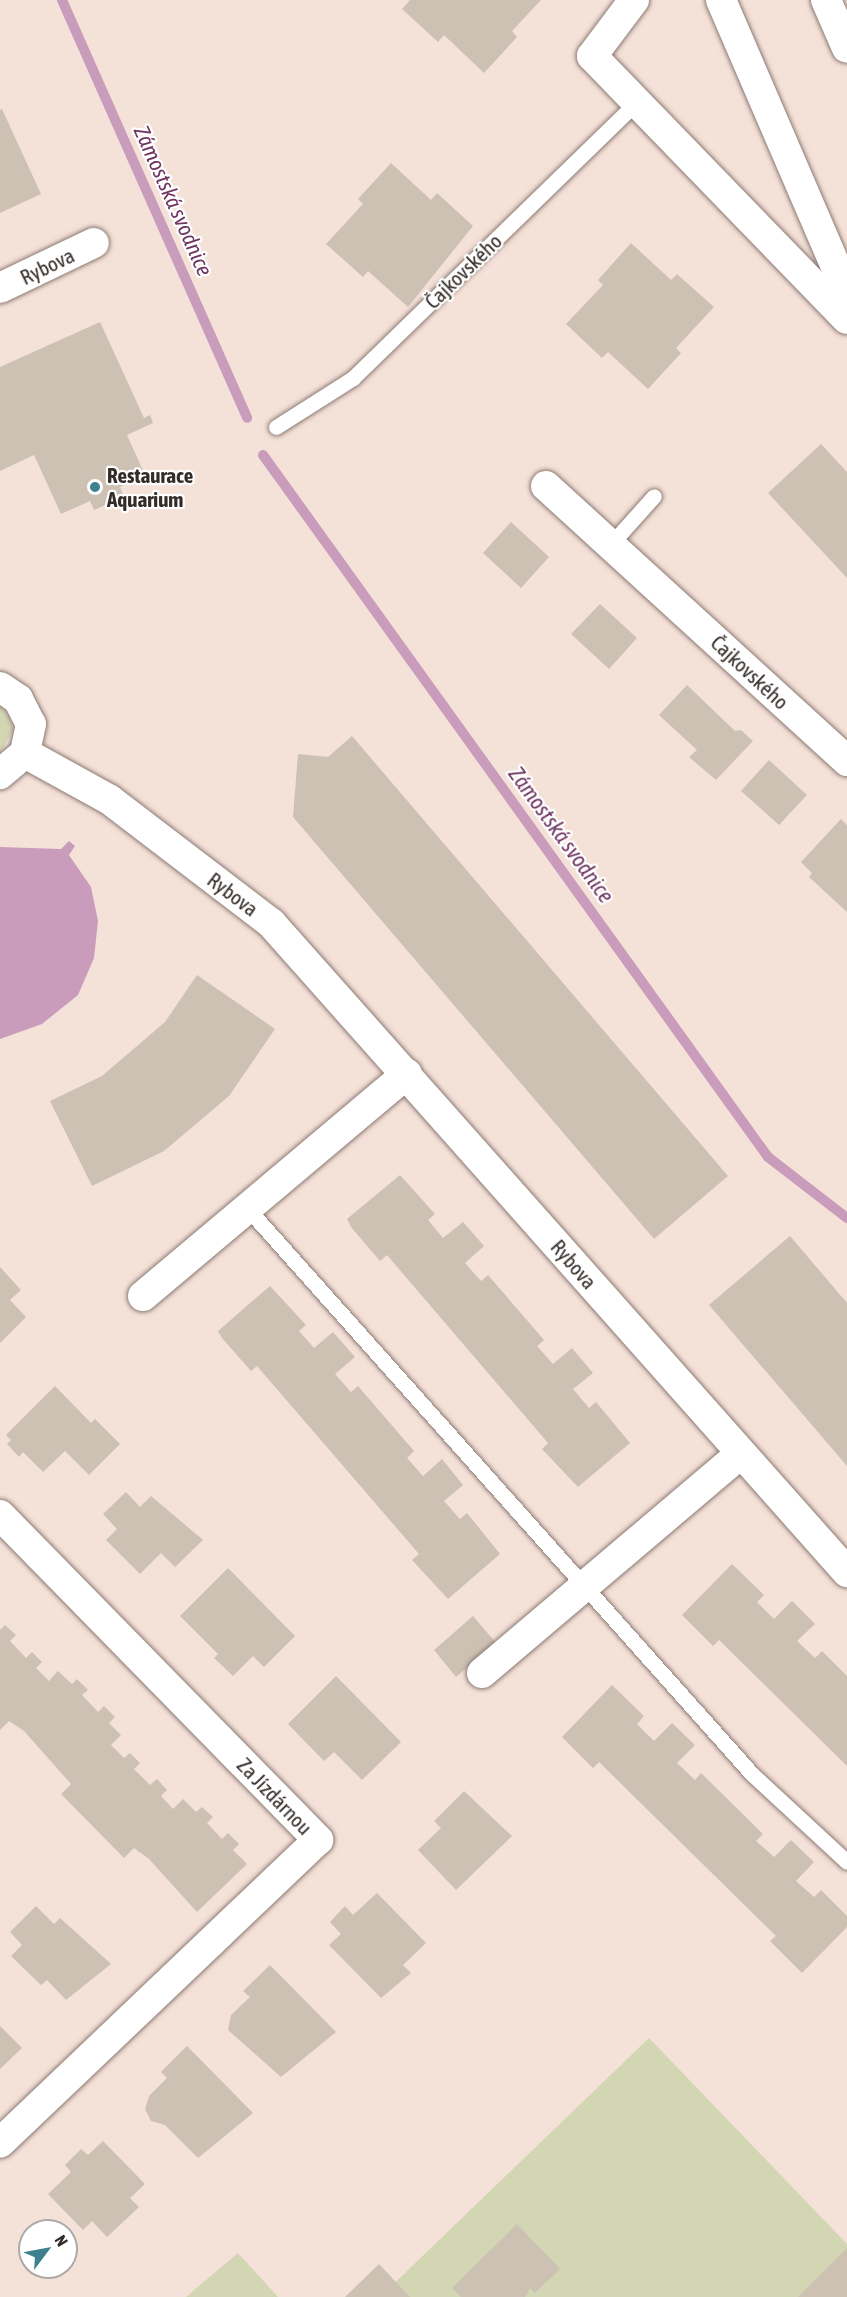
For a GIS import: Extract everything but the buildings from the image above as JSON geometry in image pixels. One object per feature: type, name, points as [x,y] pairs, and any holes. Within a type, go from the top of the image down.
[{"type":"street","points":[[634,0],[592,56],[847,319]]},
{"type":"street","points":[[720,0],[847,293]]},
{"type":"street","points":[[826,0],[847,48]]},
{"type":"street","name":"Rybova","points":[[0,288],[94,243]]},
{"type":"street","name":"Čajkovského","points":[[546,486],[847,761]]},
{"type":"street","points":[[0,687],[26,710],[30,739],[25,753],[0,774]]},
{"type":"street","name":"Rybova","points":[[25,753],[110,800],[271,923],[847,1572]]},
{"type":"street","points":[[143,1296],[407,1074]]},
{"type":"street","points":[[482,1672],[740,1454]]},
{"type":"street","name":"Za Jízdárnou","points":[[0,1515],[318,1840],[0,2144]]},
{"type":"lane","name":"Čajkovského","points":[[276,427],[353,378],[638,101]]},
{"type":"lane","points":[[611,544],[654,496]]},
{"type":"lane","points":[[248,1209],[752,1774],[847,1862]]},
{"type":"green space","points":[[0,706],[10,718],[13,730],[0,753]]},
{"type":"green space","points":[[649,2038],[847,2244],[847,2252],[800,2297],[380,2297]]},
{"type":"green space","points":[[238,2253],[278,2297],[186,2297]]},
{"type":"shaded area","points":[[69,841],[75,846],[69,855],[91,887],[98,921],[94,958],[78,995],[42,1024],[0,1039],[0,847],[61,849]]},
{"type":"waterway","name":"Zámostská svodnice","points":[[62,0],[247,418]]},
{"type":"waterway","name":"Zámostská svodnice","points":[[263,455],[768,1157],[847,1218]]},
{"type":"place","name":"Restaurace Aquarium","points":[[95,487]]}]
